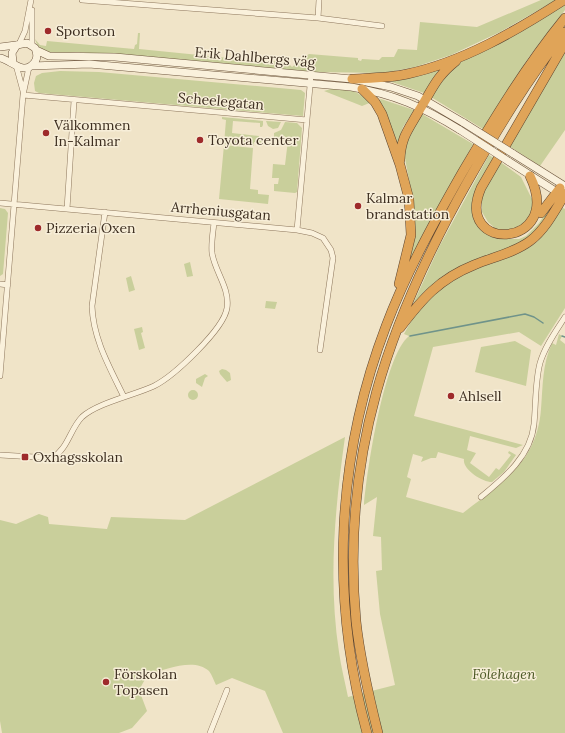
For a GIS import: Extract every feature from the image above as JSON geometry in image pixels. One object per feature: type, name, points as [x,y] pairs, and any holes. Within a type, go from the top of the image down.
[{"type":"highway","points":[[352,79],[405,74],[464,55],[522,25],[564,0]]},
{"type":"highway","points":[[367,733],[350,656],[342,565],[344,518],[350,459],[361,404],[377,350],[392,309],[422,246],[481,141],[528,67],[565,18]]},
{"type":"highway","points":[[378,733],[363,666],[356,623],[353,537],[357,487],[365,435],[378,381],[392,338],[416,283],[456,203],[517,100],[565,32]]},
{"type":"highway","points":[[563,192],[532,226],[523,232],[508,236],[497,234],[488,228],[481,219],[478,208],[478,197],[481,188],[565,43]]},
{"type":"highway","points":[[400,166],[401,148],[405,133],[424,104],[440,75],[464,55]]},
{"type":"highway","points":[[362,89],[375,102],[382,114],[400,166],[409,199],[411,235],[392,309]]},
{"type":"highway","points":[[530,176],[541,197],[541,215]]},
{"type":"highway","points":[[392,338],[425,296],[443,280],[462,270],[510,252],[532,240],[563,192]]},
{"type":"main road","name":"Erik Dahlbergs väg","points":[[0,47],[24,42],[49,56],[115,57],[352,79],[391,87],[464,123],[525,161],[563,192]]},
{"type":"main road","points":[[14,64],[12,53],[18,44]]},
{"type":"main road","points":[[30,67],[37,59],[34,48]]},
{"type":"main road","name":"Erik Dahlbergs väg","points":[[0,58],[22,68],[89,64],[362,89],[387,94],[424,104],[460,130],[530,176],[563,192]]},
{"type":"street","points":[[18,44],[26,31],[32,0]]},
{"type":"street","points":[[32,0],[34,48]]},
{"type":"street","points":[[82,0],[318,18],[382,26]]},
{"type":"street","points":[[318,18],[319,0]]},
{"type":"street","points":[[14,64],[23,93]]},
{"type":"street","points":[[0,376],[23,93],[30,67]]},
{"type":"street","points":[[297,230],[311,75]]},
{"type":"street","name":"Scheelegatan","points":[[23,93],[74,101],[307,120]]},
{"type":"street","points":[[67,208],[74,101]]},
{"type":"street","name":"Arrheniusgatan","points":[[0,203],[297,230],[312,233],[323,238],[331,250],[333,258],[320,350]]},
{"type":"street","points":[[105,212],[92,306],[92,321],[97,338],[124,397]]},
{"type":"street","points":[[0,455],[52,458],[65,446],[82,417],[124,397],[155,386],[208,340],[222,323],[228,302],[227,293],[212,253],[214,223]]},
{"type":"street","points":[[0,284],[8,285]]},
{"type":"street","points":[[481,496],[512,470],[529,444],[534,426],[540,363],[549,342],[565,317]]},
{"type":"street","points":[[210,733],[227,690]]},
{"type":"green space","points":[[541,0],[556,0],[500,32],[451,55],[415,67],[384,73],[316,72],[77,52],[53,53],[41,49],[37,45],[35,39],[40,45],[46,46],[47,41],[134,49],[135,45],[137,44],[138,33],[140,33],[139,49],[249,60],[287,62],[292,67],[309,54],[358,58],[358,60],[361,61],[362,59],[379,60],[382,57],[394,57],[398,49],[417,50],[420,22],[477,27]]},
{"type":"green space","points":[[565,3],[565,10],[529,57],[483,129],[431,97],[436,86],[454,66]]},
{"type":"green space","points":[[565,51],[565,130],[540,166],[509,146]]},
{"type":"green space","points":[[440,68],[424,93],[386,80]]},
{"type":"green space","points":[[60,71],[99,72],[301,90],[305,93],[303,116],[39,93],[35,91],[34,83],[36,76],[42,73]]},
{"type":"green space","points":[[334,88],[354,91],[372,102],[362,106],[324,91]]},
{"type":"green space","points":[[381,99],[414,110],[403,127],[397,146],[378,101]]},
{"type":"green space","points":[[422,114],[473,144],[408,264],[412,196],[404,153],[405,142]]},
{"type":"green space","points":[[222,117],[263,121],[262,127],[260,127],[260,123],[233,121],[232,133],[259,136],[259,139],[263,140],[265,143],[254,142],[254,146],[224,144],[226,120],[222,119]]},
{"type":"green space","points":[[266,121],[281,122],[278,128],[273,129],[268,126]]},
{"type":"green space","points":[[285,122],[297,123],[302,128],[297,192],[295,193],[274,191],[274,184],[278,184],[279,178],[272,178],[273,164],[285,165],[288,140],[284,136],[281,139],[274,138],[274,133],[281,130]]},
{"type":"green space","points":[[224,145],[253,148],[250,189],[258,190],[258,194],[269,195],[268,204],[219,199]]},
{"type":"green space","points":[[489,155],[494,158],[476,189],[473,204],[474,211],[489,234],[503,239],[519,239],[526,236],[539,223],[553,202],[555,203],[536,231],[523,242],[445,275],[424,292],[413,304],[439,247]]},
{"type":"green space","points":[[499,161],[521,177],[537,209],[518,231],[497,230],[488,222],[482,212],[482,194]]},
{"type":"green space","name":"Fölehagen","points":[[561,207],[565,209],[565,308],[541,346],[519,332],[433,347],[414,416],[523,445],[516,448],[470,436],[467,450],[476,453],[470,463],[489,477],[496,468],[499,470],[511,455],[508,453],[509,451],[516,455],[504,472],[492,482],[483,480],[469,471],[464,463],[464,459],[438,452],[436,458],[431,458],[421,462],[423,457],[413,454],[407,477],[411,479],[406,497],[463,513],[491,492],[515,470],[525,458],[538,428],[546,359],[552,343],[556,345],[559,334],[562,336],[560,340],[565,344],[565,733],[283,733],[265,691],[232,678],[216,685],[209,671],[196,665],[188,665],[148,674],[139,690],[147,711],[132,728],[119,733],[2,733],[0,721],[0,520],[16,524],[39,514],[48,517],[49,524],[107,529],[111,517],[185,520],[345,437],[338,490],[333,571],[336,625],[342,669],[348,697],[395,685],[380,614],[376,571],[382,570],[381,537],[373,536],[377,497],[364,505],[378,415],[392,366],[400,348],[409,336],[404,334],[410,323],[433,294],[452,279],[463,273],[530,247],[538,241]]},
{"type":"green space","points":[[0,208],[5,209],[8,213],[3,274],[0,276]]},
{"type":"green space","points":[[190,262],[193,276],[187,277],[184,264]]},
{"type":"green space","points":[[131,276],[135,290],[129,292],[126,278]]},
{"type":"green space","points":[[266,301],[277,302],[275,309],[265,308]]},
{"type":"green space","points":[[142,327],[143,332],[141,333],[145,348],[139,350],[134,329]]},
{"type":"green space","points":[[515,341],[531,350],[526,386],[475,372],[481,347]]},
{"type":"green space","points":[[222,369],[230,373],[231,380],[227,382],[220,374],[219,371]]},
{"type":"green space","points":[[205,374],[208,376],[205,378],[202,387],[196,383],[196,379]]},
{"type":"green space","points":[[193,390],[198,395],[193,400],[188,395]]},
{"type":"waterway","points":[[410,336],[525,314],[534,317],[543,323]]},
{"type":"place","name":"Sportson","points":[[48,31]]},
{"type":"place","name":"Välkommen In-Kalmar","points":[[46,133]]},
{"type":"place","name":"Toyota center","points":[[200,140]]},
{"type":"place","name":"Kalmar brandstation","points":[[358,206]]},
{"type":"place","name":"Pizzeria Oxen","points":[[38,228]]},
{"type":"place","name":"Ahlsell","points":[[451,396]]},
{"type":"place","name":"Oxhagsskolan","points":[[25,457]]},
{"type":"place","name":"Förskolan Topasen","points":[[106,682]]}]
